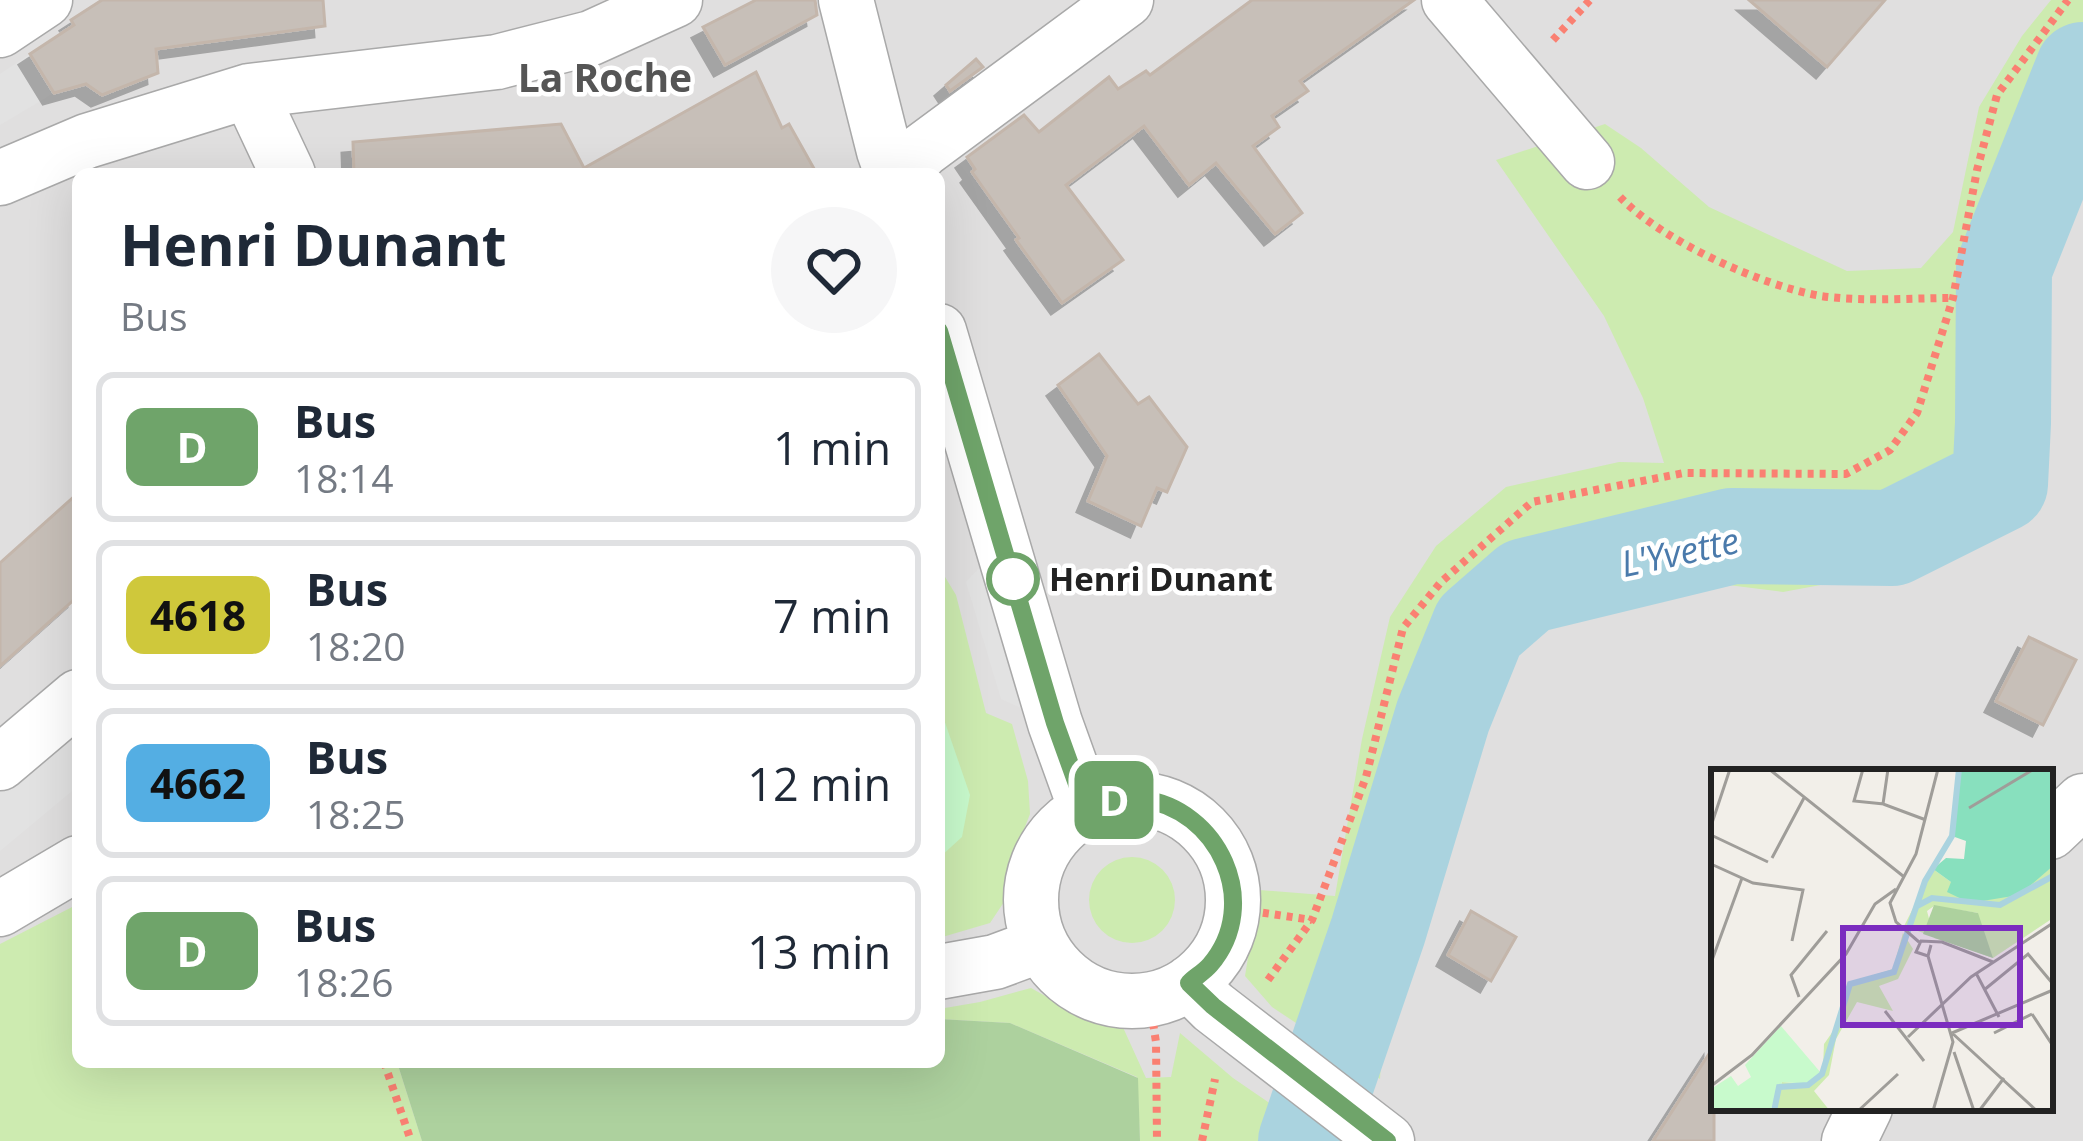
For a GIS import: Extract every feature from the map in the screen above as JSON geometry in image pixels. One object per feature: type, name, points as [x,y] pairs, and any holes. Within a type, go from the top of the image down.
[{"type":"street","points":[[0,30],[45,0]]},
{"type":"street","points":[[0,178],[87,141],[249,91],[496,62],[590,38],[675,0]]},
{"type":"street","points":[[846,0],[884,152],[893,168]]},
{"type":"street","points":[[903,168],[1126,0]]},
{"type":"street","points":[[1449,0],[1587,162]]},
{"type":"street","points":[[249,91],[285,168]]},
{"type":"street","points":[[945,351],[1055,723],[1086,809]]},
{"type":"street","points":[[0,764],[72,702]]},
{"type":"street","points":[[1138,798],[1164,804],[1189,815],[1209,833],[1223,856],[1232,881],[1233,908],[1226,938],[1211,964],[1169,992],[1117,1000],[1086,991],[1060,971],[1041,945],[1031,915],[1032,883],[1042,853],[1060,828],[1086,809],[1138,798]]},
{"type":"street","points":[[2053,829],[2083,801]]},
{"type":"street","points":[[0,909],[72,867]]},
{"type":"street","points":[[945,971],[995,962],[1041,945]]},
{"type":"street","points":[[1169,992],[1254,1039],[1383,1137]]},
{"type":"street","points":[[1849,1141],[1864,1111]]},
{"type":"path","points":[[1268,980],[1312,920],[1366,777],[1403,628],[1442,582],[1532,502],[1684,473],[1846,474],[1890,450],[1917,413],[1953,298],[1977,170],[1997,95],[2068,0]]},
{"type":"path","points":[[1587,162],[1634,212],[1694,248],[1767,282],[1822,296],[1953,298]]},
{"type":"path","points":[[1250,910],[1312,920]]},
{"type":"path","points":[[1157,1141],[1156,1042],[1169,992]]},
{"type":"path","points":[[385,1068],[410,1141]]},
{"type":"path","points":[[1202,1141],[1215,1078]]},
{"type":"shaded area","points":[[0,0],[2083,0],[2083,1141],[0,1141]]},
{"type":"shaded area","points":[[30,54],[54,93],[0,125],[0,74]]},
{"type":"shaded area","points":[[982,565],[1025,710],[1001,699],[966,582]]},
{"type":"shaded area","points":[[72,721],[72,791],[0,851],[0,782]]},
{"type":"green space","points":[[2051,0],[2083,0],[2083,114],[2042,257],[2026,363],[2019,490],[1966,539],[1869,576],[1783,592],[1672,578],[1547,611],[1498,656],[1462,732],[1419,928],[1383,1027],[1380,1079],[1272,1007],[1245,976],[1259,890],[1335,896],[1362,739],[1390,617],[1436,546],[1506,487],[1619,462],[1664,463],[1643,398],[1604,316],[1496,160],[1605,124],[1641,148],[1709,207],[1847,271],[1921,268],[1953,232],[1979,107],[2022,36]]},
{"type":"green space","points":[[945,577],[956,595],[986,713],[1012,724],[1028,781],[1030,814],[1010,865],[1004,902],[990,923],[945,936]]},
{"type":"green space","points":[[945,722],[970,795],[962,837],[945,853]]},
{"type":"green space","points":[[1132,857],[1163,869],[1175,900],[1163,931],[1132,943],[1101,931],[1089,900],[1101,869]]},
{"type":"green space","points":[[72,907],[72,1068],[399,1068],[422,1141],[0,1141],[0,944]]},
{"type":"green space","points":[[1031,988],[1072,1011],[1121,1023],[1146,1078],[1171,1077],[1180,1033],[1233,1078],[1325,1141],[1140,1141],[1137,1077],[1010,1023],[945,1019],[945,1008]]},
{"type":"green space","points":[[945,1019],[1010,1023],[1138,1078],[1140,1141],[422,1141],[399,1068],[945,1068]]},
{"type":"building","points":[[102,0],[323,0],[325,26],[156,49],[158,73],[102,95],[86,84],[54,93],[30,54]]},
{"type":"building","points":[[756,0],[815,0],[817,15],[725,65],[703,27]]},
{"type":"building","points":[[1252,0],[1414,0],[1300,81],[1308,91],[1272,116],[1279,127],[1253,146],[1302,213],[1275,234],[1216,163],[1189,185],[1144,126],[1066,185],[1123,260],[1062,303],[1016,240],[1019,238],[972,172],[975,169],[967,157],[1024,115],[1039,132],[1109,77],[1118,89],[1146,71],[1150,75]]},
{"type":"building","points":[[1749,0],[1885,0],[1827,67]]},
{"type":"building","points":[[976,59],[983,67],[950,91],[946,85]]},
{"type":"building","points":[[756,72],[782,128],[789,124],[814,168],[584,168]]},
{"type":"building","points":[[561,124],[584,168],[354,168],[353,142]]},
{"type":"building","points":[[1099,354],[1138,404],[1149,397],[1187,447],[1167,492],[1157,488],[1141,526],[1088,501],[1107,456],[1058,385]]},
{"type":"building","points":[[72,498],[72,601],[0,666],[0,563]]},
{"type":"building","points":[[2029,637],[2076,660],[2043,725],[1996,701]]},
{"type":"building","points":[[1471,911],[1516,937],[1491,981],[1448,955]]},
{"type":"building","points":[[1711,1051],[1714,1141],[1653,1141]]},
{"type":"waterway","name":"L'Yvette","points":[[1306,1141],[1378,931],[1443,716],[1479,627],[1526,586],[1732,536],[1892,538],[2000,484],[2004,268],[2083,70]]},
{"type":"bus line","name":"D","points":[[945,351],[1055,723],[1086,809],[1138,798],[1189,815],[1209,833],[1232,881],[1233,908],[1226,938],[1211,964],[1189,983],[1387,1141]]},
{"type":"place","name":"Henri Dunant","points":[[1013,579]]},
{"type":"district","name":"La Roche","points":[[605,78]]}]
